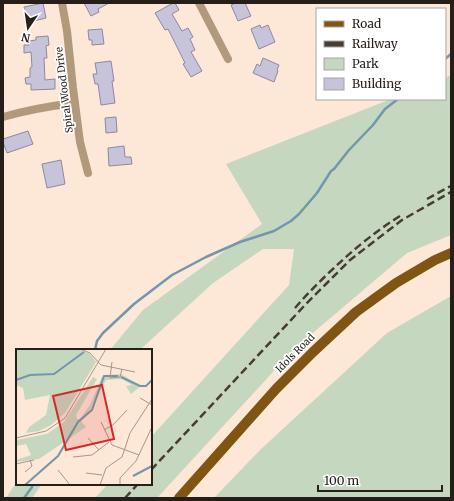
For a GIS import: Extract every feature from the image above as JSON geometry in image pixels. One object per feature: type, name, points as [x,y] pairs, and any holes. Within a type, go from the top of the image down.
[{"type":"main road","name":"Idols Road","points":[[179,498],[276,389],[356,312],[396,283],[435,260],[451,253]]},
{"type":"street","name":"Spiral Wood Drive","points":[[62,3],[67,31],[80,142],[88,173]]},
{"type":"street","points":[[199,3],[228,59]]},
{"type":"street","points":[[3,117],[28,110],[75,103]]},
{"type":"green space","points":[[451,75],[451,235],[407,253],[295,348],[157,498],[95,498],[107,485],[152,485],[152,436],[289,285],[294,249],[263,249],[213,283],[141,349],[111,349],[143,310],[262,224],[226,164],[388,100],[446,100],[446,78]]},
{"type":"green space","points":[[451,296],[451,498],[214,498],[260,450],[387,333]]},
{"type":"green space","points":[[16,483],[16,485],[41,485],[32,498],[6,498]]},
{"type":"building","points":[[43,3],[46,18],[34,21],[33,17],[26,18],[24,7]]},
{"type":"building","points":[[84,3],[109,3],[98,9],[99,12],[91,16]]},
{"type":"building","points":[[175,3],[179,10],[172,14],[182,31],[188,28],[193,37],[190,39],[195,50],[191,52],[202,71],[191,77],[183,64],[185,63],[168,29],[165,30],[155,13]]},
{"type":"building","points":[[236,3],[245,3],[251,16],[238,21],[231,5]]},
{"type":"building","points":[[260,25],[261,28],[268,25],[275,42],[259,49],[251,29]]},
{"type":"building","points":[[102,29],[104,44],[92,45],[92,40],[89,40],[88,30]]},
{"type":"building","points":[[48,36],[49,45],[46,46],[47,58],[44,58],[45,80],[55,79],[55,89],[31,90],[31,84],[26,84],[25,78],[30,77],[30,68],[32,67],[31,52],[24,53],[24,45],[29,45],[29,41],[36,40],[36,37]]},
{"type":"building","points":[[263,58],[279,65],[274,82],[253,73],[257,64],[260,66]]},
{"type":"building","points":[[111,61],[115,103],[101,105],[98,84],[95,84],[93,74],[97,74],[95,63]]},
{"type":"building","points":[[116,117],[117,132],[106,133],[105,118]]},
{"type":"building","points":[[28,131],[33,144],[7,153],[3,139]]},
{"type":"building","points":[[124,146],[125,157],[131,157],[132,164],[109,166],[108,148]]},
{"type":"building","points":[[61,160],[65,184],[47,188],[42,164]]},
{"type":"waterway","points":[[446,58],[451,54]]},
{"type":"waterway","points":[[95,349],[97,341],[103,333],[134,304],[172,275],[206,257],[240,242],[274,231],[291,221],[317,193],[331,171],[349,150],[373,125],[385,109],[397,100]]},
{"type":"waterway","points":[[24,498],[32,485]]},
{"type":"railway","points":[[427,199],[451,186]]},
{"type":"railway","points":[[152,469],[305,305],[350,260],[402,220],[451,192]]},
{"type":"railway","points":[[295,308],[349,254],[400,216]]},
{"type":"railway","points":[[125,498],[137,485]]}]
